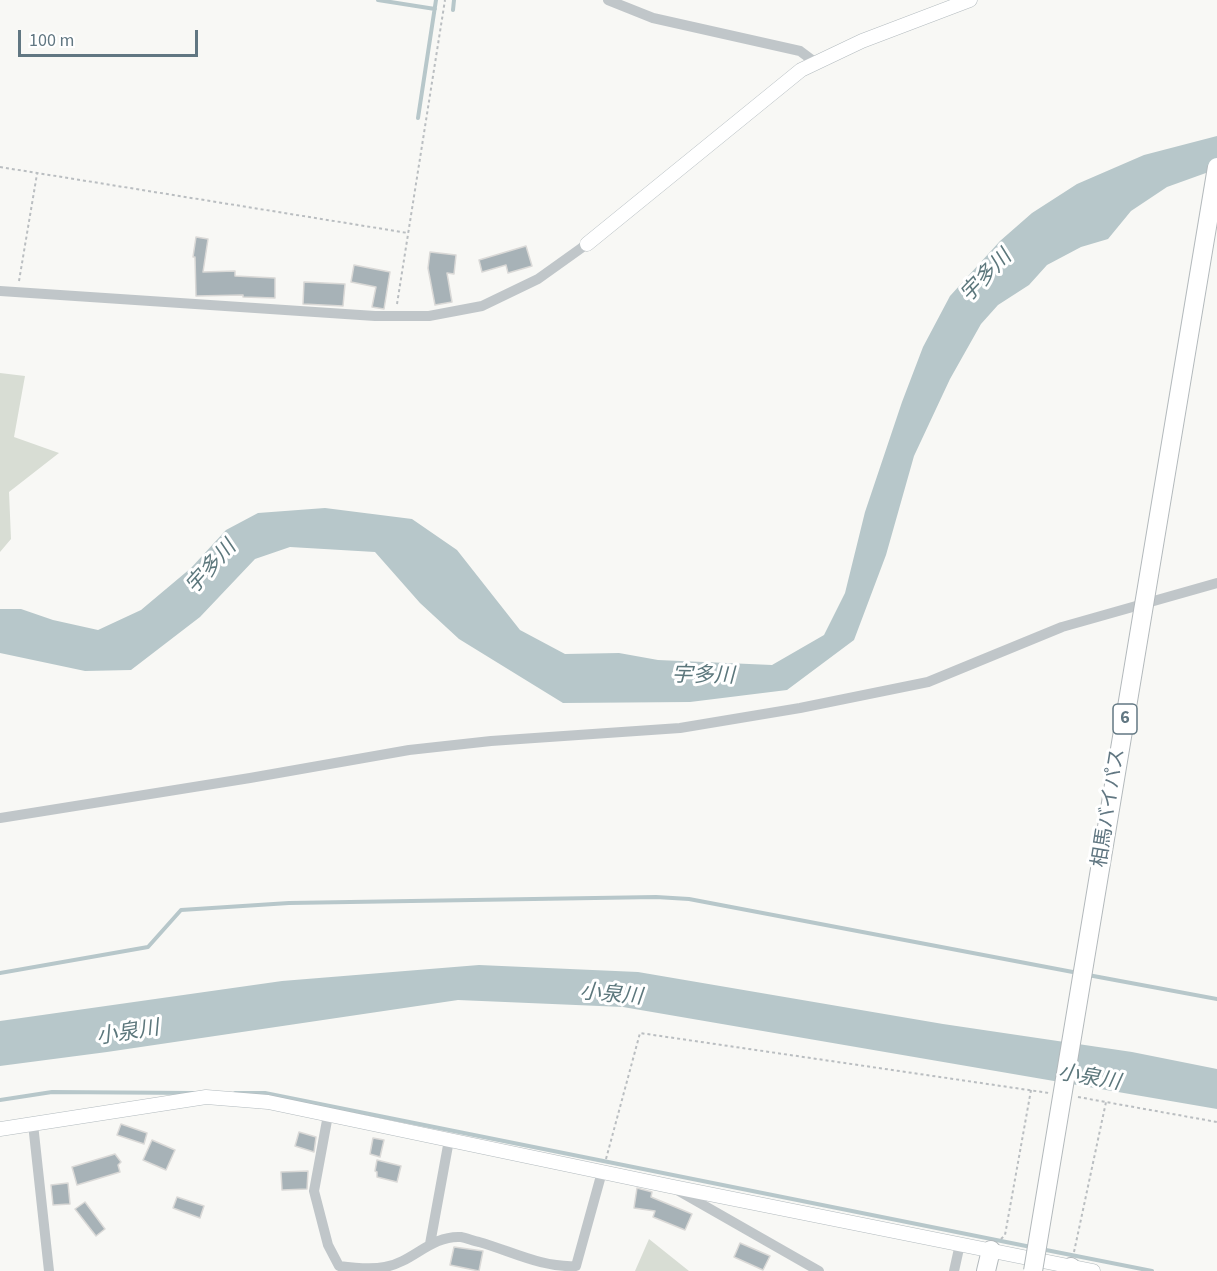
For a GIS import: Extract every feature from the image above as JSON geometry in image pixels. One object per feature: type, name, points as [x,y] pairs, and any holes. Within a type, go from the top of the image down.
[{"type":"highway","name":"相馬バイパス","points":[[1033,1271],[1217,167]]},
{"type":"highway","points":[[986,1271],[991,1250]]},
{"type":"street","points":[[608,0],[653,18],[800,51],[816,63]]},
{"type":"street","points":[[0,291],[395,316],[429,316],[482,306],[538,279],[587,243],[801,70],[862,41],[970,0]]},
{"type":"street","points":[[0,818],[409,750],[491,741],[680,728],[800,708],[928,682],[1062,627],[1217,582]]},
{"type":"street","points":[[0,1129],[206,1097],[268,1102],[669,1186],[991,1250],[1070,1269],[1093,1271]]},
{"type":"street","points":[[328,1115],[314,1191],[328,1245],[339,1266],[357,1269],[386,1267],[413,1255],[438,1239],[461,1237],[534,1261],[561,1267],[576,1266],[603,1172]]},
{"type":"street","points":[[33,1124],[49,1271]]},
{"type":"street","points":[[430,1244],[449,1140]]},
{"type":"street","points":[[669,1186],[819,1271]]},
{"type":"street","points":[[954,1271],[960,1244]]},
{"type":"path","points":[[395,316],[445,0]]},
{"type":"path","points":[[0,167],[408,233]]},
{"type":"path","points":[[17,292],[37,173]]},
{"type":"path","points":[[603,1172],[640,1033],[1053,1093]]},
{"type":"path","points":[[991,1250],[1005,1235],[1031,1090]]},
{"type":"path","points":[[1074,1096],[1217,1122]]},
{"type":"path","points":[[1070,1269],[1106,1101]]},
{"type":"shaded area","points":[[0,373],[25,376],[14,437],[59,453],[9,492],[11,539],[0,552]]},
{"type":"shaded area","points":[[649,1239],[689,1271],[635,1271]]},
{"type":"water","name":"宇多川","points":[[1217,136],[1217,169],[1167,187],[1131,211],[1108,239],[1081,247],[1047,265],[1029,285],[998,305],[981,324],[950,379],[914,456],[886,555],[854,640],[787,690],[690,702],[563,703],[459,639],[420,603],[375,552],[290,547],[255,559],[200,617],[131,670],[85,671],[0,653],[0,609],[21,609],[53,620],[98,630],[141,610],[191,568],[226,530],[258,513],[325,508],[412,519],[457,550],[520,630],[565,654],[619,653],[658,660],[772,665],[824,635],[845,593],[865,512],[902,402],[923,347],[950,296],[1000,241],[1032,213],[1077,184],[1144,155]]},
{"type":"water","name":"小泉川","points":[[479,965],[638,972],[943,1024],[1132,1052],[1217,1069],[1217,1109],[623,1007],[458,1000],[0,1066],[0,1021],[282,981]]},
{"type":"building","points":[[196,237],[208,239],[203,272],[235,271],[235,276],[275,278],[275,298],[243,297],[243,295],[196,296],[195,257],[193,257]]},
{"type":"building","points":[[526,246],[532,266],[508,273],[506,265],[482,272],[479,260]]},
{"type":"building","points":[[430,252],[456,255],[454,274],[447,273],[452,302],[435,305],[428,268]]},
{"type":"building","points":[[354,265],[390,272],[384,309],[372,307],[376,287],[351,282]]},
{"type":"building","points":[[304,282],[345,284],[343,306],[303,304]]},
{"type":"building","points":[[121,1124],[147,1133],[144,1144],[117,1135]]},
{"type":"building","points":[[299,1132],[316,1137],[314,1152],[295,1146]]},
{"type":"building","points":[[373,1138],[384,1140],[380,1157],[370,1154]]},
{"type":"building","points":[[152,1140],[175,1150],[166,1170],[143,1160]]},
{"type":"building","points":[[115,1154],[121,1162],[118,1165],[120,1172],[77,1185],[72,1167]]},
{"type":"building","points":[[377,1160],[401,1166],[397,1182],[377,1177],[375,1171]]},
{"type":"building","points":[[308,1171],[307,1189],[282,1190],[281,1172]]},
{"type":"building","points":[[68,1183],[70,1204],[53,1205],[51,1185]]},
{"type":"building","points":[[637,1188],[652,1192],[651,1197],[692,1214],[685,1230],[653,1217],[655,1211],[634,1208]]},
{"type":"building","points":[[177,1197],[204,1206],[200,1218],[173,1208]]},
{"type":"building","points":[[85,1202],[105,1229],[96,1236],[75,1209]]},
{"type":"building","points":[[740,1243],[770,1256],[763,1270],[734,1257]]},
{"type":"building","points":[[454,1247],[483,1251],[479,1271],[450,1265]]},
{"type":"waterway","points":[[378,0],[435,9]]},
{"type":"waterway","points":[[418,118],[436,0]]},
{"type":"waterway","points":[[453,10],[454,0]]},
{"type":"waterway","points":[[0,973],[148,947],[181,910],[289,903],[656,897],[689,899],[1078,973]]},
{"type":"waterway","points":[[1088,975],[1217,999]]},
{"type":"waterway","points":[[0,1100],[52,1092],[194,1093]]},
{"type":"waterway","points":[[235,1093],[265,1093],[1031,1247]]},
{"type":"waterway","points":[[1041,1249],[1152,1271]]}]
